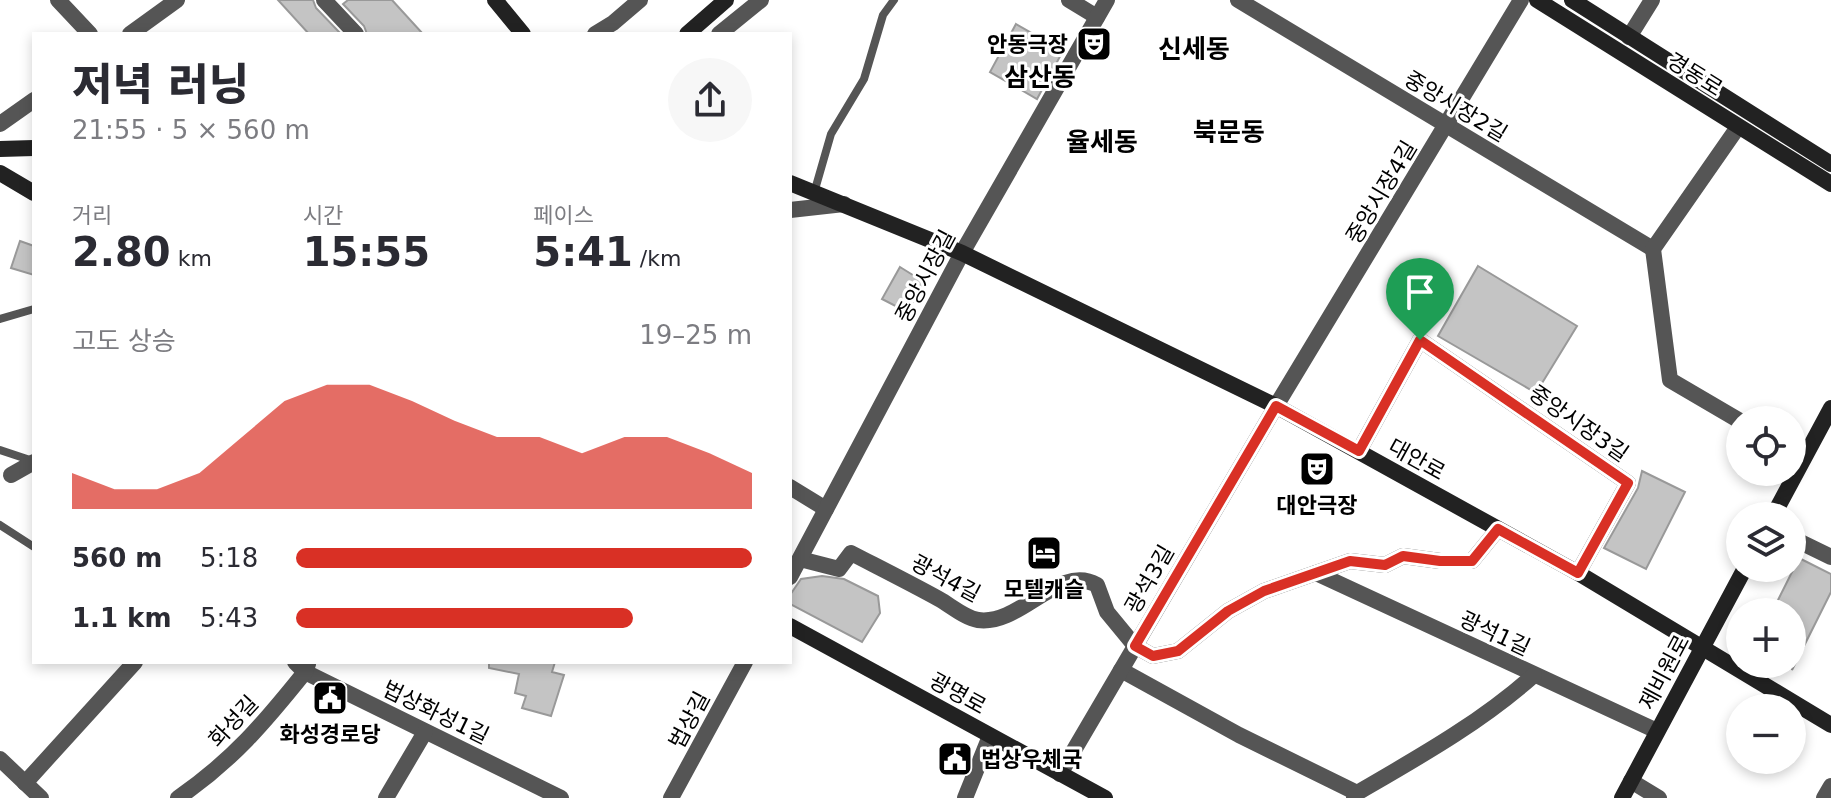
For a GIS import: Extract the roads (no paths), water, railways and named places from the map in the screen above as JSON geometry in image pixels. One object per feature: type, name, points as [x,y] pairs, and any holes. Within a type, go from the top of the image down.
[{"type":"street","points":[[58,0],[88,32]]},
{"type":"street","points":[[133,32],[177,0]]},
{"type":"street","points":[[324,0],[354,32]]},
{"type":"street","points":[[495,0],[521,32]]},
{"type":"street","points":[[598,32],[640,0]]},
{"type":"street","points":[[689,32],[726,0]]},
{"type":"street","points":[[721,32],[761,0]]},
{"type":"street","points":[[1069,0],[1097,17]]},
{"type":"street","name":"중앙시장길","points":[[792,573],[962,253],[1107,0]]},
{"type":"street","name":"중앙시장2길","points":[[1238,0],[1653,249]]},
{"type":"street","name":"중앙시장4길","points":[[1276,406],[1521,0]]},
{"type":"street","name":"경동로","points":[[1537,0],[1827,182]]},
{"type":"street","name":"경동로","points":[[1572,0],[1830,163]]},
{"type":"street","points":[[1629,37],[1652,0]]},
{"type":"street","points":[[0,124],[32,101]]},
{"type":"street","points":[[1726,413],[1670,380],[1653,249],[1738,127]]},
{"type":"street","points":[[0,149],[32,148]]},
{"type":"street","points":[[0,173],[32,192]]},
{"type":"street","points":[[1827,182],[1831,201]]},
{"type":"street","name":"대안로","points":[[792,184],[962,253],[1276,406],[1578,573],[1831,725]]},
{"type":"street","points":[[792,210],[845,203]]},
{"type":"street","name":"중앙시장3길","points":[[1359,451],[1420,340],[1628,483],[1578,573]]},
{"type":"street","name":"광석3길","points":[[1060,774],[1276,406]]},
{"type":"street","points":[[1806,444],[1831,408]]},
{"type":"street","points":[[11,475],[32,463]]},
{"type":"street","points":[[792,488],[826,509]]},
{"type":"street","points":[[1135,646],[1153,656],[1178,651],[1228,611],[1264,591],[1350,561],[1385,565],[1403,556],[1472,561],[1498,529]]},
{"type":"street","points":[[1806,545],[1831,557]]},
{"type":"street","name":"광석4길","points":[[800,559],[839,569],[851,553],[976,620],[1002,618],[1058,585],[1088,580],[1097,585],[1107,612],[1135,646]]},
{"type":"street","name":"광석1길","points":[[1316,573],[1657,731]]},
{"type":"street","name":"제비원로","points":[[1622,798],[1738,582]]},
{"type":"street","name":"광명로","points":[[792,627],[1105,798]]},
{"type":"street","points":[[25,783],[133,664]]},
{"type":"street","name":"법상길","points":[[671,798],[744,664]]},
{"type":"street","name":"법상화성1길","points":[[303,665],[425,732],[560,798]]},
{"type":"street","name":"화성길","points":[[178,798],[213,774],[253,735],[303,665]]},
{"type":"street","points":[[1121,670],[1356,795],[1444,743],[1534,675]]},
{"type":"street","points":[[386,798],[425,732]]},
{"type":"street","points":[[965,798],[990,736]]},
{"type":"street","points":[[0,759],[41,798]]},
{"type":"street","points":[[1631,781],[1659,798]]},
{"type":"street","points":[[1824,798],[1831,786]]},
{"type":"lane","points":[[814,193],[831,134],[864,79],[883,15],[894,0]]},
{"type":"lane","points":[[0,319],[32,310]]},
{"type":"lane","points":[[0,450],[32,461]]},
{"type":"lane","points":[[0,525],[32,546]]},
{"type":"place","name":"안동극장","points":[[1094,44]]},
{"type":"place","name":"대안극장","points":[[1317,469]]},
{"type":"place","name":"모텔캐슬","points":[[1044,553]]},
{"type":"place","name":"화성경로당","points":[[330,698]]},
{"type":"place","name":"법상우체국","points":[[955,759]]},
{"type":"district","name":"신세동","points":[[1194,49]]},
{"type":"district","name":"삼산동","points":[[1040,77]]},
{"type":"district","name":"북문동","points":[[1229,132]]},
{"type":"district","name":"율세동","points":[[1102,142]]}]
